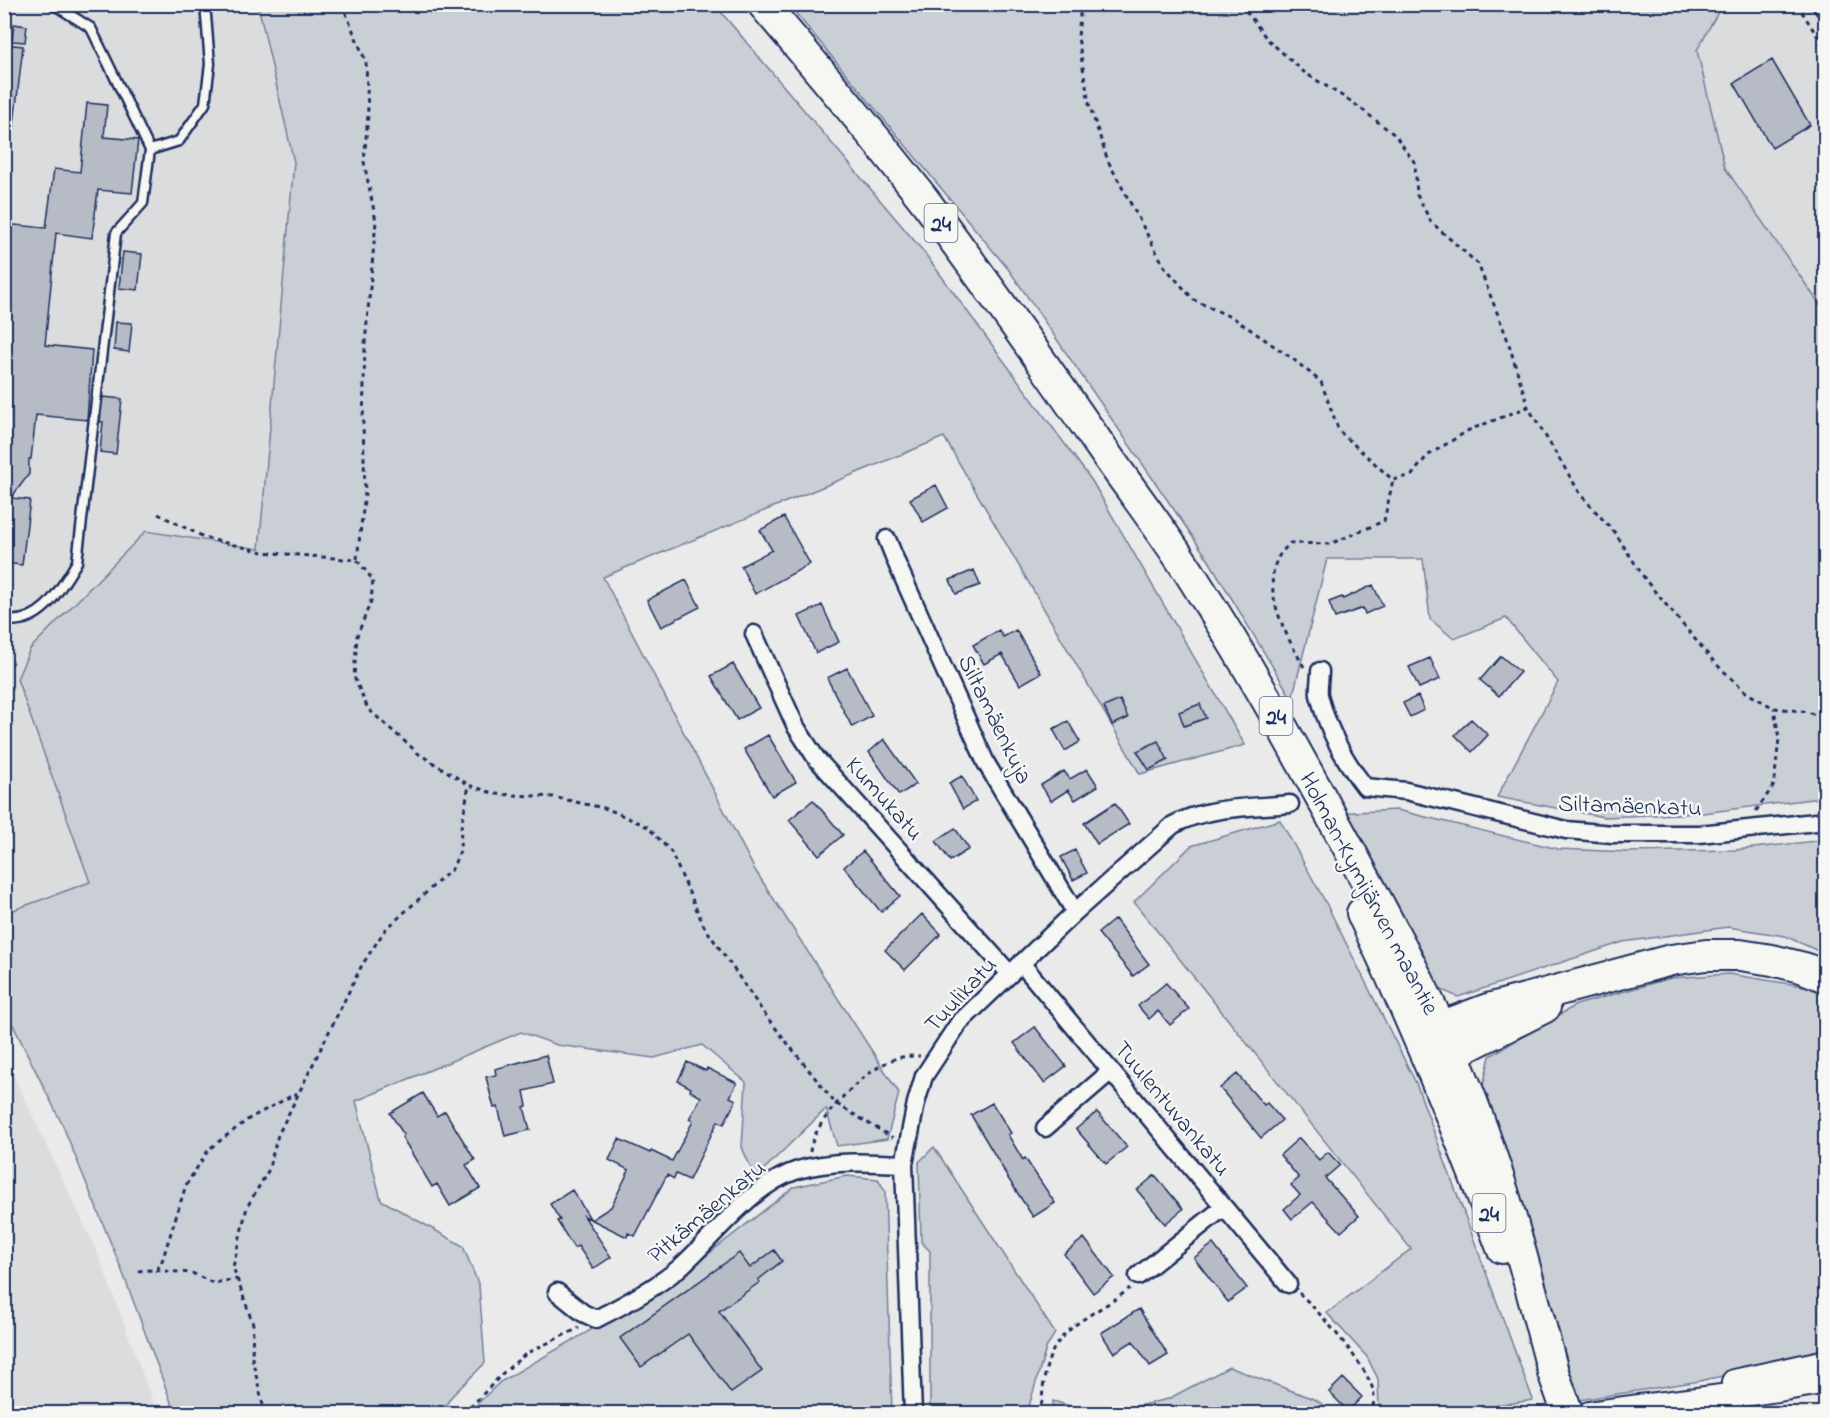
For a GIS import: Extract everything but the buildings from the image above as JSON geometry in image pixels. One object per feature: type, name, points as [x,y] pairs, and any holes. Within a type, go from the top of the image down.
[{"type":"highway","name":"Holman–Kymijärven maantie","points":[[763,4],[851,108],[929,207],[1053,376],[1198,585],[1246,663],[1298,755],[1386,917],[1440,1027]]},
{"type":"highway","name":"Holman–Kymijärven maantie","points":[[1104,452],[1234,680],[1360,909],[1402,998],[1439,1054],[1475,1175],[1524,1307],[1553,1372],[1568,1413]]},
{"type":"highway","points":[[1630,972],[1439,1054],[1429,1042],[1440,1027],[1488,1009],[1671,960],[1706,955],[1740,956],[1772,960],[1804,968],[1826,977]]},
{"type":"main road","points":[[1594,1413],[1826,1362]]},
{"type":"main road","points":[[1589,1413],[1711,1399],[1826,1381]]},
{"type":"street","points":[[1821,4],[1826,12]]},
{"type":"street","name":"Siltamäenkuja","points":[[887,539],[986,763],[1075,912]]},
{"type":"street","name":"Kumukatu","points":[[754,634],[796,727],[816,758],[1016,969]]},
{"type":"street","points":[[1318,693],[1320,671]]},
{"type":"street","name":"Siltamäenkatu","points":[[1318,693],[1346,763],[1365,787],[1406,791],[1566,830],[1613,834],[1699,834],[1826,821]]},
{"type":"street","name":"Tuulikatu","points":[[913,1413],[904,1164],[916,1103],[924,1076],[936,1055],[959,1023],[1075,912],[1173,825],[1188,817],[1208,812],[1290,804]]},
{"type":"street","name":"Tuulentuvankatu","points":[[1016,969],[1111,1071],[1288,1284]]},
{"type":"street","points":[[1045,1128],[1111,1071]]},
{"type":"street","name":"Pitkämäenkatu","points":[[596,1319],[627,1304],[677,1270],[747,1202],[783,1176],[813,1167],[839,1163],[904,1164]]},
{"type":"street","points":[[1138,1276],[1224,1207]]},
{"type":"street","points":[[557,1292],[583,1313],[596,1319]]},
{"type":"lane","points":[[4,620],[32,618],[56,597],[77,562],[116,234],[143,203],[150,150],[91,28],[53,4]]},
{"type":"lane","points":[[150,150],[179,141],[205,104],[210,64],[205,4]]},
{"type":"path","points":[[342,4],[366,62],[368,114],[364,162],[376,221],[365,344],[363,423],[365,493],[357,560],[373,580],[371,601],[357,636],[354,677],[368,709],[419,754],[469,785],[495,794],[553,797],[608,810],[648,827],[670,852],[704,926],[766,1016],[836,1103],[907,1147]]},
{"type":"path","points":[[1081,4],[1078,37],[1089,104],[1108,160],[1164,266],[1194,300],[1235,319],[1293,359],[1321,382],[1339,431],[1393,480]]},
{"type":"path","points":[[1241,4],[1267,39],[1305,73],[1352,102],[1395,135],[1415,163],[1418,195],[1431,222],[1478,264],[1508,338],[1528,407],[1581,495],[1615,533],[1647,582],[1715,663],[1747,693],[1773,708],[1809,712],[1826,722]]},
{"type":"path","points":[[1797,4],[1826,50]]},
{"type":"path","points":[[1393,480],[1412,475],[1427,456],[1469,430],[1528,407]]},
{"type":"path","points":[[1318,693],[1284,633],[1272,584],[1276,561],[1290,543],[1330,544],[1384,521],[1393,480]]},
{"type":"path","points":[[158,514],[206,538],[263,552],[357,560]]},
{"type":"path","points":[[1742,830],[1774,786],[1779,738],[1773,708]]},
{"type":"path","points":[[265,1413],[252,1358],[254,1324],[233,1267],[247,1208],[268,1171],[278,1135],[362,965],[385,930],[452,869],[460,851],[461,828],[469,785]]},
{"type":"path","points":[[813,1167],[809,1155],[813,1137],[836,1103],[876,1069],[891,1061],[907,1056],[936,1055]]},
{"type":"path","points":[[157,1270],[162,1261],[186,1185],[208,1149],[250,1118],[299,1092]]},
{"type":"path","points":[[138,1271],[192,1273],[213,1283],[237,1279]]},
{"type":"path","points":[[1040,1413],[1048,1363],[1057,1343],[1070,1328],[1130,1289],[1138,1276]]},
{"type":"path","points":[[1288,1284],[1304,1297],[1354,1356],[1374,1392],[1372,1413]]},
{"type":"path","points":[[464,1413],[504,1372],[527,1353],[596,1319]]},
{"type":"shaded area","points":[[4,5],[258,5],[294,162],[259,550],[146,531],[17,679],[90,882],[5,913]]},
{"type":"shaded area","points":[[258,5],[715,5],[923,251],[1092,481],[1245,745],[1140,774],[944,437],[603,577],[755,870],[899,1093],[887,1139],[837,1146],[826,1109],[755,1178],[742,1147],[746,1082],[702,1045],[654,1058],[557,1045],[521,1032],[356,1101],[381,1200],[463,1246],[479,1286],[485,1363],[451,1397],[441,1413],[175,1413],[121,1268],[63,1126],[5,1009],[5,913],[90,882],[17,679],[30,649],[146,531],[259,549],[294,162]]},
{"type":"shaded area","points":[[789,5],[1722,5],[1697,50],[1725,168],[1825,312],[1825,795],[1819,798],[1703,813],[1604,817],[1497,797],[1558,682],[1506,618],[1454,639],[1430,619],[1423,559],[1327,559],[1292,699],[1208,559],[1009,270]]},
{"type":"shaded area","points":[[1722,5],[1825,5],[1825,312],[1725,168],[1697,50]]},
{"type":"shaded area","points":[[1397,810],[1558,849],[1628,852],[1735,850],[1825,840],[1825,954],[1785,936],[1728,927],[1623,942],[1458,997],[1437,988],[1336,813]]},
{"type":"shaded area","points":[[1280,820],[1326,903],[1416,1083],[1533,1400],[1448,1413],[1379,1413],[1378,1379],[1367,1357],[1327,1313],[1411,1249],[1134,902],[1191,846]]},
{"type":"shaded area","points":[[1729,974],[1815,988],[1825,996],[1825,1353],[1700,1381],[1579,1400],[1483,1086],[1490,1056],[1576,1005],[1671,978]]},
{"type":"shaded area","points":[[5,1058],[98,1254],[157,1413],[5,1413]]},
{"type":"shaded area","points":[[934,1147],[1055,1333],[1046,1348],[1027,1413],[930,1413],[930,1251],[921,1242],[919,1162]]},
{"type":"shaded area","points":[[847,1176],[878,1179],[885,1191],[892,1413],[467,1414],[500,1382],[666,1287],[794,1187]]},
{"type":"shaded area","points":[[1229,1367],[1316,1400],[1335,1413],[1107,1413],[1168,1399]]},
{"type":"shaded area","points":[[1053,1401],[1095,1413],[1052,1413]]}]
